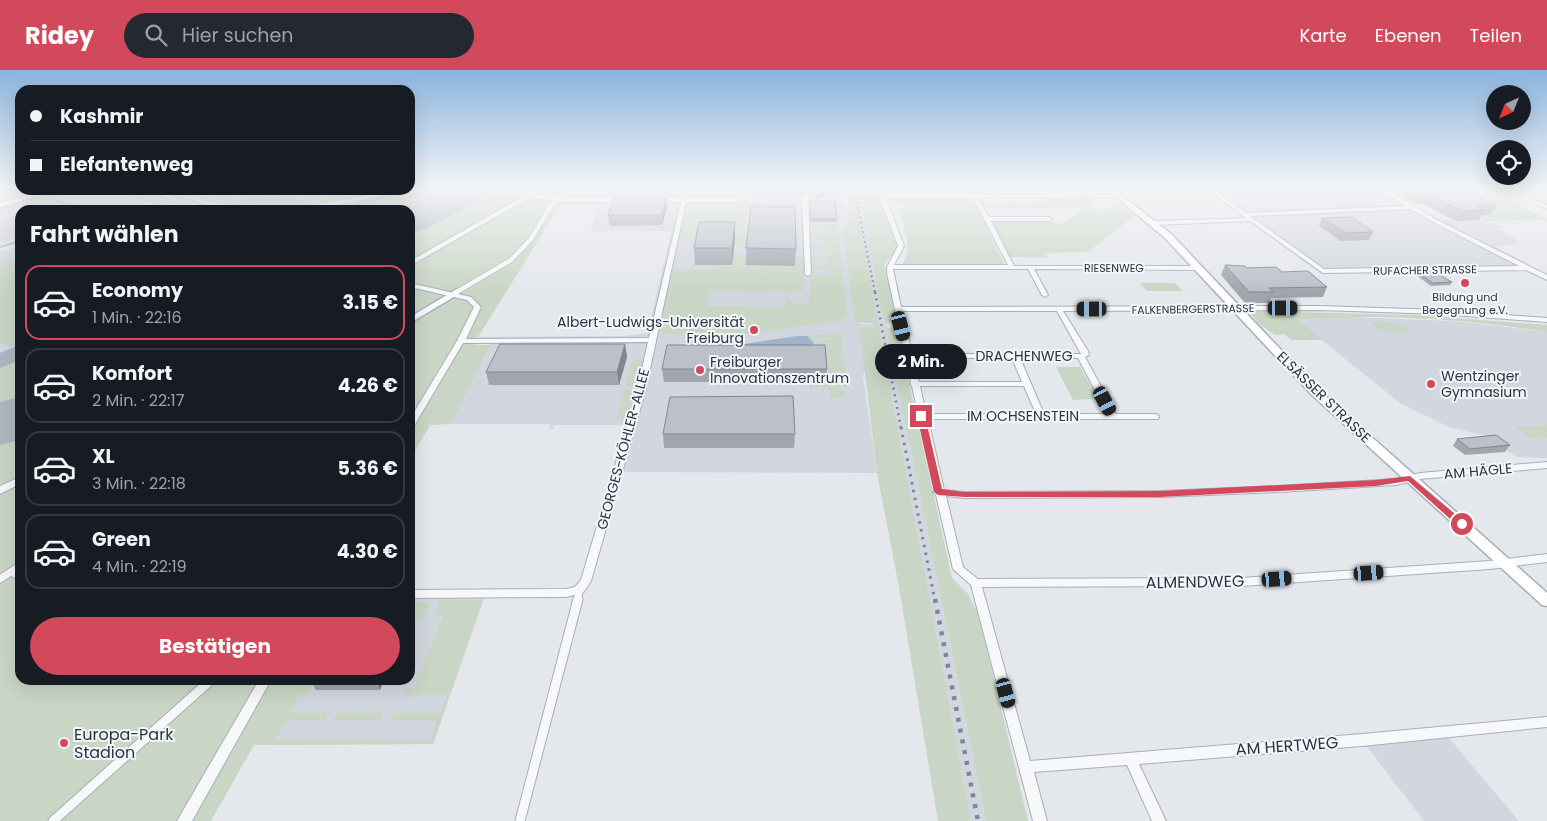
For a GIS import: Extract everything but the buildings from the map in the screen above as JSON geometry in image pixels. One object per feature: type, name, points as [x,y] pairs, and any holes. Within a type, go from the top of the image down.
[{"type":"main road","name":"ELSÄSSER STRASSE","points":[[1154,223],[1199,268],[1235,309],[1316,393],[1547,601]]},
{"type":"street","points":[[415,261],[485,222]]},
{"type":"street","points":[[415,317],[510,260],[522,250],[540,222]]},
{"type":"street","name":"GEORGES-KÖHLER-ALLEE","points":[[578,590],[586,581],[633,422],[679,222]]},
{"type":"street","points":[[805,222],[808,274]]},
{"type":"street","points":[[892,222],[901,246],[890,267],[890,273],[938,492],[958,570],[976,583],[1040,821]]},
{"type":"street","points":[[989,222],[1012,268]]},
{"type":"street","points":[[1154,223],[1177,222]]},
{"type":"street","name":"RUFACHER STRASSE","points":[[1256,222],[1323,271],[1528,268]]},
{"type":"street","points":[[1440,222],[1547,278]]},
{"type":"street","name":"RIESENWEG","points":[[890,267],[1199,268]]},
{"type":"street","points":[[1030,268],[1045,294]]},
{"type":"street","points":[[415,285],[472,300],[478,307],[461,341],[415,418]]},
{"type":"street","name":"FALKENBERGERSTRASSE","points":[[898,309],[1404,310],[1547,320]]},
{"type":"street","name":"DRACHENWEG","points":[[908,356],[1085,355],[1059,309]]},
{"type":"street","points":[[461,341],[653,340]]},
{"type":"street","points":[[1015,356],[1041,416]]},
{"type":"street","name":"DRACHENWEG","points":[[1080,356],[1113,416]]},
{"type":"street","points":[[914,384],[1027,384]]},
{"type":"street","name":"IM OCHSENSTEIN","points":[[921,416],[1155,417]]},
{"type":"street","name":"AM HÄGLE","points":[[938,492],[964,495],[1160,494],[1366,484],[1547,465]]},
{"type":"street","points":[[0,491],[15,483]]},
{"type":"street","name":"ALMENDWEG","points":[[976,583],[1240,582],[1504,563],[1547,558]]},
{"type":"street","points":[[0,578],[15,569]]},
{"type":"street","points":[[10,572],[15,574]]},
{"type":"street","points":[[415,594],[566,593],[578,590],[579,597],[571,632],[520,821]]},
{"type":"street","points":[[52,821],[205,685]]},
{"type":"street","points":[[184,821],[262,685]]},
{"type":"street","name":"AM HERTWEG","points":[[1026,767],[1362,740],[1547,722]]},
{"type":"street","points":[[1130,758],[1159,821]]},
{"type":"shaded area","points":[[0,222],[15,222],[15,240],[0,244]]},
{"type":"shaded area","points":[[415,222],[469,222],[415,252]]},
{"type":"shaded area","name":"Albert-Ludwigs-Universität Freiburg","points":[[593,222],[848,222],[843,228],[852,306],[855,308],[860,324],[877,324],[859,222],[866,222],[873,267],[892,348],[890,352],[910,436],[909,441],[986,821],[971,821],[878,327],[863,376],[877,473],[612,472],[625,425],[555,425],[553,429],[549,429],[550,424],[451,424],[490,348],[490,344],[477,344],[472,349],[478,337],[625,336],[648,333],[671,231],[591,231]]},
{"type":"shaded area","points":[[1250,222],[1490,222],[1504,227],[1498,229],[1520,242],[1516,242],[1518,244],[1494,246],[1543,272],[1520,270],[1321,274]]},
{"type":"shaded area","points":[[15,248],[15,472],[0,480],[0,252]]},
{"type":"shaded area","points":[[1346,317],[1455,321],[1547,332],[1547,458],[1517,457],[1483,435],[1449,427],[1400,403],[1297,320]]},
{"type":"shaded area","points":[[415,590],[487,590],[433,744],[254,745],[286,685],[415,685]]},
{"type":"shaded area","points":[[1444,732],[1519,821],[1424,821],[1362,740]]},
{"type":"green space","points":[[422,222],[550,222],[473,345],[491,345],[451,424],[430,425],[415,451],[415,225]]},
{"type":"green space","points":[[683,222],[744,222],[742,230],[747,232],[791,232],[792,235],[803,236],[766,236],[768,248],[710,248],[711,245],[734,245],[735,238],[680,237]]},
{"type":"green space","points":[[848,222],[859,222],[971,821],[938,821],[899,587],[877,473],[860,331],[863,327],[877,327],[877,324],[854,322],[855,308],[852,306],[843,228]]},
{"type":"green space","points":[[865,222],[890,222],[897,242],[896,250],[884,264],[896,315],[894,322],[886,324],[883,318]]},
{"type":"green space","points":[[902,222],[984,222],[1004,264],[903,264],[908,243]]},
{"type":"green space","points":[[992,222],[1052,222],[1060,224],[1063,222],[1126,222],[1088,252],[1044,253],[1048,258],[1009,257]]},
{"type":"green space","points":[[809,224],[837,224],[847,317],[839,321],[733,336],[688,336],[660,333],[660,328],[665,327],[666,318],[663,317],[673,269],[716,269],[717,267],[695,266],[732,265],[733,257],[731,255],[750,255],[747,257],[747,265],[795,266],[775,256],[805,256],[803,290],[792,292],[711,291],[707,306],[785,307],[786,296],[796,305],[807,303],[810,297],[810,273],[815,273],[815,275],[834,275],[832,268],[810,270],[810,261],[814,262],[814,266],[827,266],[827,259],[811,260],[810,256],[832,257],[831,251],[810,253],[811,251],[826,250],[826,248],[810,248],[810,244],[813,244],[813,247],[826,247],[825,239],[810,240],[810,236],[831,238],[830,232],[809,234],[809,229],[830,231],[830,225],[809,226]]},
{"type":"green space","points":[[15,262],[15,348],[0,343],[0,265]]},
{"type":"green space","points":[[1140,283],[1175,283],[1182,291],[1147,291]]},
{"type":"green space","points":[[1249,311],[1415,315],[1547,325],[1547,332],[1423,318],[1360,317],[1298,320],[1323,340],[1291,340],[1284,334],[1275,335],[1259,324]]},
{"type":"green space","points":[[1376,321],[1392,322],[1409,328],[1409,332],[1384,332],[1372,324]]},
{"type":"green space","points":[[886,327],[897,329],[952,578],[968,594],[979,616],[1028,821],[986,821]]},
{"type":"green space","points":[[839,334],[841,338],[843,355],[813,355],[812,346],[818,341],[837,338],[812,338],[816,340],[814,343],[807,336]]},
{"type":"green space","points":[[811,356],[844,356],[846,382],[829,382],[826,357]]},
{"type":"green space","points":[[15,357],[15,408],[0,415],[0,364]]},
{"type":"green space","points":[[632,359],[643,359],[636,386],[625,386]]},
{"type":"green space","points":[[1056,367],[1080,367],[1099,399],[1073,400]]},
{"type":"green space","points":[[809,384],[847,384],[847,387],[840,387],[840,390],[844,390],[845,398],[830,398],[831,390],[828,390],[828,387],[812,387],[812,389],[809,389]]},
{"type":"green space","points":[[625,389],[635,389],[628,419],[617,419]]},
{"type":"green space","points":[[1547,425],[1547,438],[1530,439],[1515,427]]},
{"type":"green space","points":[[15,430],[15,685],[312,685],[307,695],[299,695],[290,713],[329,713],[325,721],[286,721],[276,740],[430,740],[437,721],[391,721],[394,713],[440,713],[447,695],[402,695],[405,688],[414,688],[443,616],[434,616],[440,600],[483,600],[433,744],[254,745],[211,821],[0,821],[0,438]]},
{"type":"green space","points":[[415,602],[430,602],[423,619],[415,619]]},
{"type":"green space","points":[[337,713],[383,713],[380,721],[333,721]]},
{"type":"water","points":[[807,336],[814,343],[809,347],[680,346],[738,345]]},
{"type":"waterway","points":[[0,247],[15,242]]},
{"type":"taxiway","points":[[0,361],[15,354]]},
{"type":"runway","points":[[0,426],[15,418]]},
{"type":"railway","points":[[861,222],[875,293]]},
{"type":"railway","points":[[875,292],[901,428]]},
{"type":"railway","points":[[901,427],[935,601]]},
{"type":"railway","points":[[935,599],[978,821]]},
{"type":"place","name":"Bildung und Begegnung e.V.","points":[[1465,283]]},
{"type":"place","name":"Albert-Ludwigs-Universität Freiburg","points":[[754,330]]},
{"type":"place","name":"Freiburger Innovationszentrum","points":[[700,370]]},
{"type":"place","name":"Wentzinger Gymnasium","points":[[1431,384]]},
{"type":"place","name":"Europa-Park Stadion","points":[[64,743]]},
{"type":"route","points":[[921,416],[938,492],[964,495],[1160,494],[1396,482],[1410,478],[1462,524]]}]
